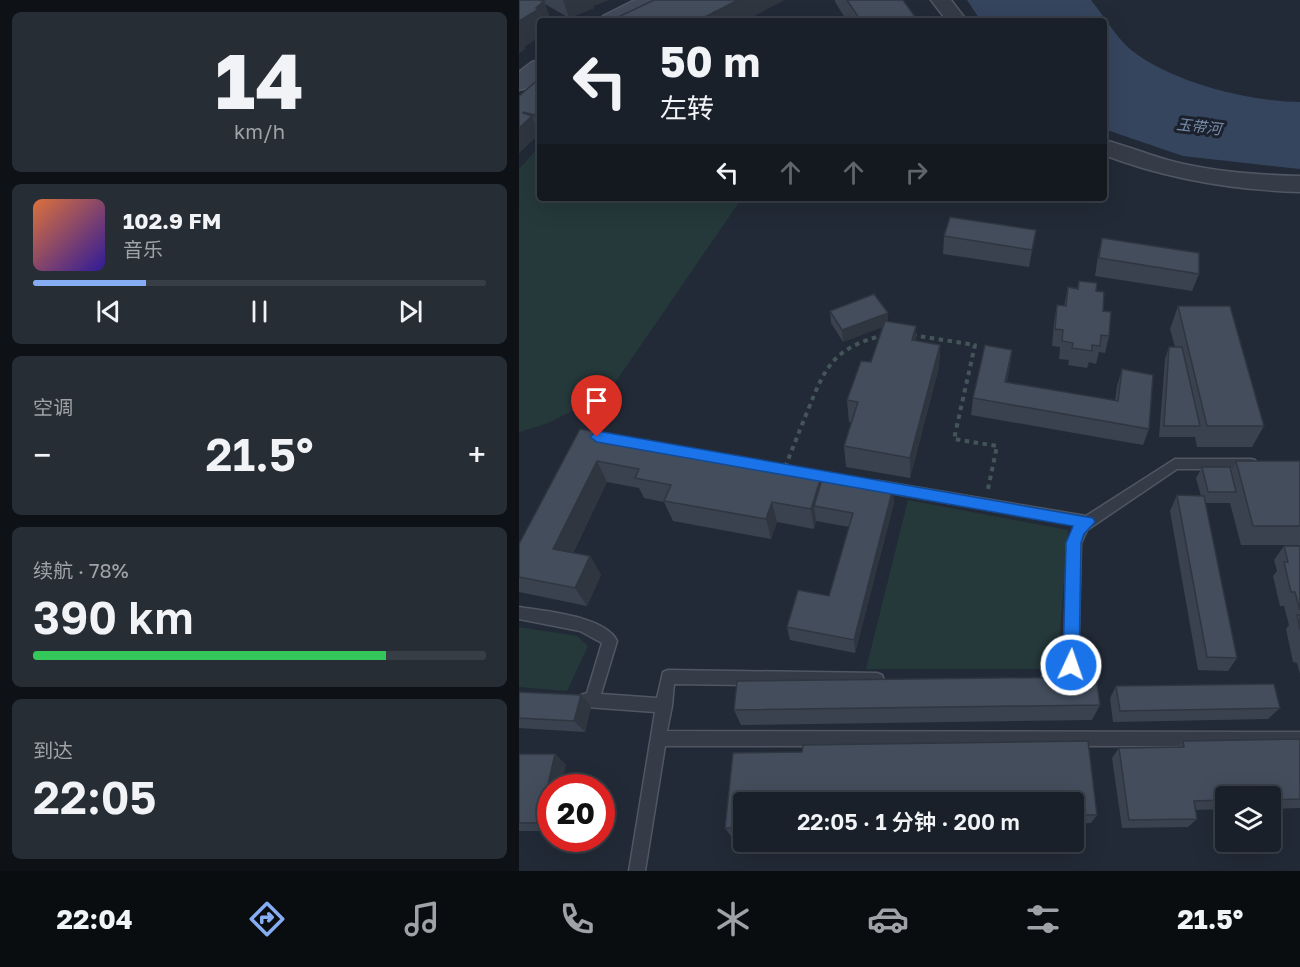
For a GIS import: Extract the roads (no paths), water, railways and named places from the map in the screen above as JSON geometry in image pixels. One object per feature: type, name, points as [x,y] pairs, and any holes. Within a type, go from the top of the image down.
[{"type":"main road","points":[[617,18],[651,0]]},
{"type":"main road","points":[[519,83],[537,69]]},
{"type":"street","points":[[941,0],[955,18]]},
{"type":"street","points":[[1107,148],[1150,164],[1224,179],[1263,184],[1300,184]]},
{"type":"lane","points":[[1028,682],[1052,682],[1067,672],[1071,665],[1074,543],[1077,531],[1175,464],[1266,464]]},
{"type":"lane","points":[[862,483],[1088,522]]},
{"type":"lane","points":[[519,613],[582,626],[601,632],[611,641],[592,700]]},
{"type":"lane","points":[[637,871],[668,677],[896,680]]},
{"type":"lane","points":[[571,699],[665,706]]},
{"type":"lane","points":[[660,738],[1300,739]]},
{"type":"water","points":[[967,0],[1091,0],[1104,18],[979,18]]},
{"type":"water","name":"玉带河","points":[[1107,22],[1131,50],[1167,72],[1235,94],[1300,102],[1300,169],[1183,156],[1107,130]]}]
